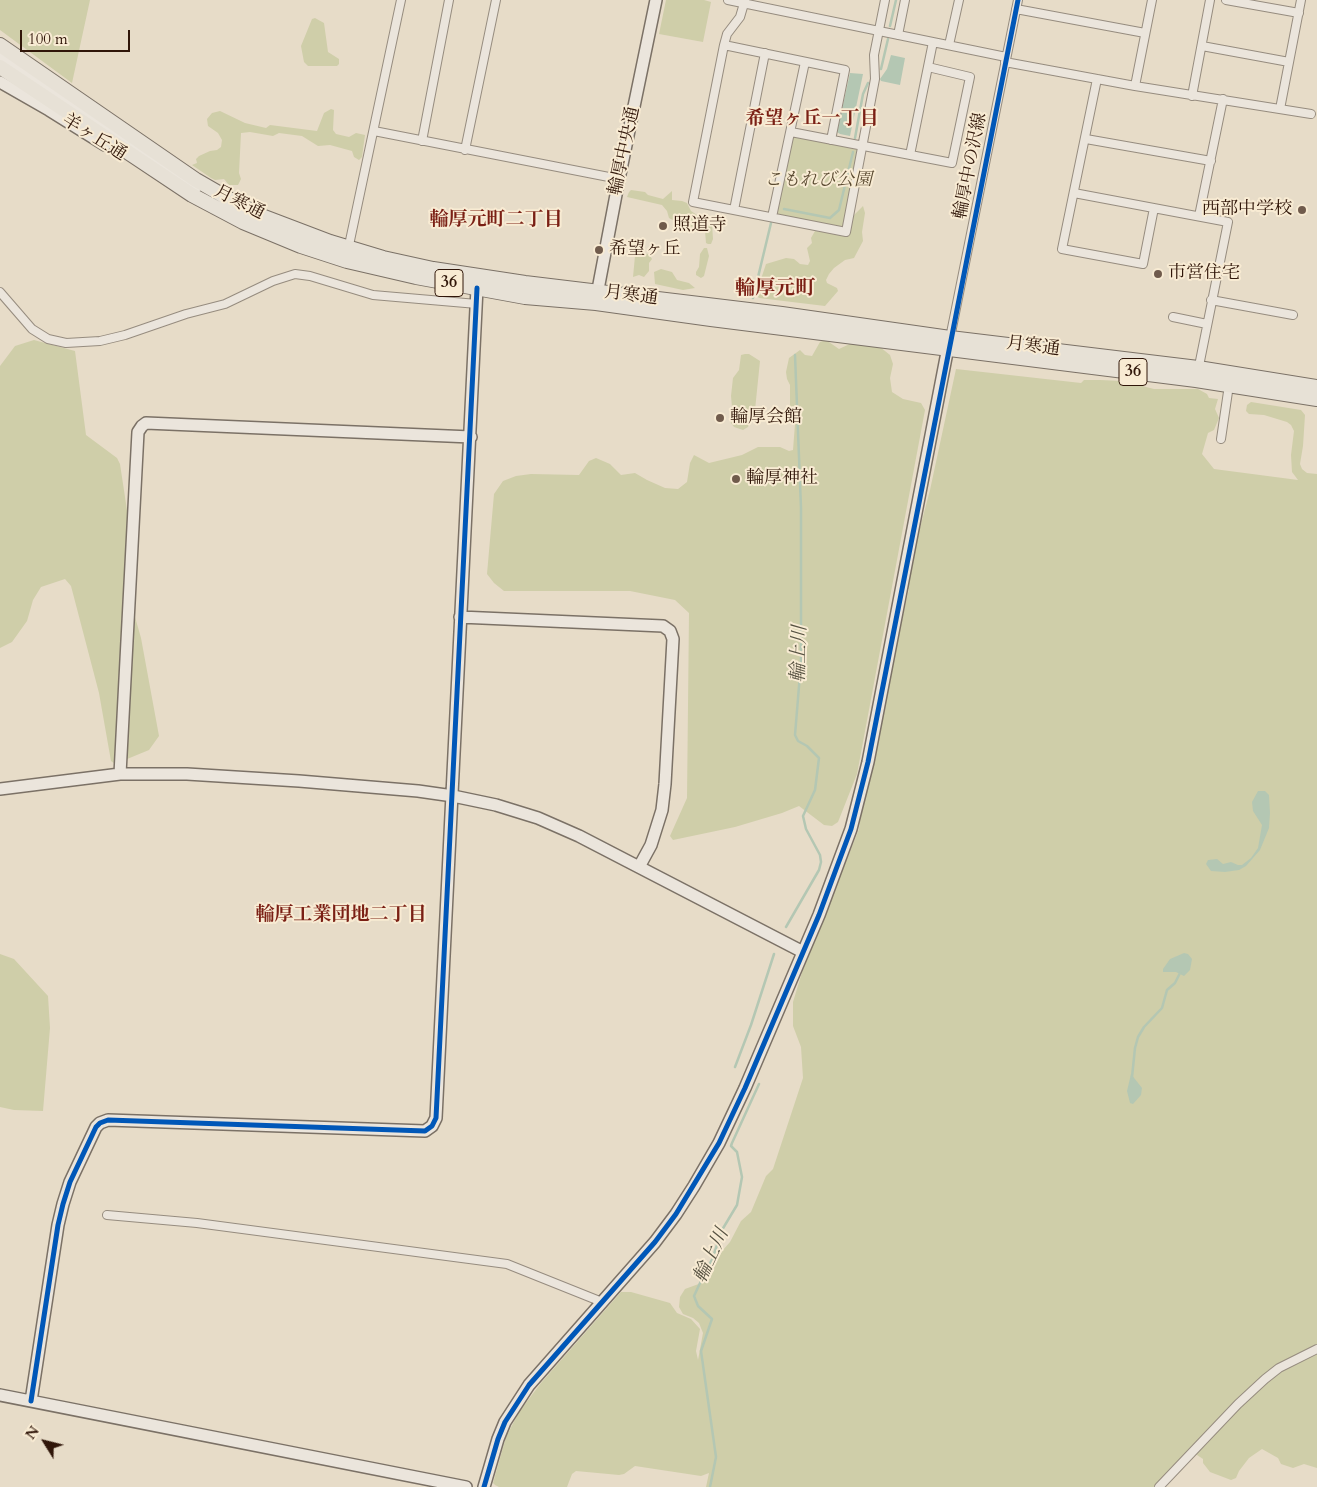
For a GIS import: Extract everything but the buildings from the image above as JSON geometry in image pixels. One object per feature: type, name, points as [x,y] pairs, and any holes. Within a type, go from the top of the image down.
[{"type":"highway","name":"月寒通","points":[[0,45],[196,180],[259,215],[348,254],[416,277],[525,297],[596,298],[782,314],[949,343],[1317,387]]},
{"type":"highway","name":"月寒通","points":[[0,67],[188,193],[243,222],[301,246],[383,258],[433,269],[596,298]]},
{"type":"highway","name":"月寒通","points":[[1197,374],[1229,385],[1317,399]]},
{"type":"street","points":[[0,57],[204,192],[258,220],[348,254],[400,0]]},
{"type":"street","points":[[422,141],[449,0]]},
{"type":"street","points":[[465,150],[496,0]]},
{"type":"street","name":"輪厚中央通","points":[[596,298],[656,0]]},
{"type":"street","points":[[728,0],[950,45],[1097,79],[1311,114]]},
{"type":"street","points":[[744,2],[740,18],[727,34],[724,45],[693,202],[846,232],[864,145],[875,79],[874,55],[885,0]]},
{"type":"street","points":[[898,35],[905,0]]},
{"type":"street","points":[[950,45],[959,0]]},
{"type":"street","name":"輪厚中の沢線","points":[[949,343],[1018,0]]},
{"type":"street","points":[[1135,86],[1152,0]]},
{"type":"street","points":[[1192,96],[1210,0]]},
{"type":"street","points":[[1226,0],[1299,13]]},
{"type":"street","points":[[1280,109],[1301,0]]},
{"type":"street","points":[[1016,9],[1145,33]]},
{"type":"street","points":[[910,154],[933,42]]},
{"type":"street","points":[[724,45],[845,70],[832,140]]},
{"type":"street","points":[[1202,46],[1289,62]]},
{"type":"street","points":[[734,210],[764,54]]},
{"type":"street","points":[[772,217],[805,62]]},
{"type":"street","points":[[791,132],[952,163],[970,77],[928,67]]},
{"type":"street","points":[[1097,79],[1062,249],[1142,264],[1154,208]]},
{"type":"street","name":"羊ヶ丘通","points":[[0,82],[49,110],[146,171],[188,193]]},
{"type":"street","points":[[1200,216],[1223,100]]},
{"type":"street","points":[[374,131],[619,179]]},
{"type":"street","points":[[1086,139],[1211,161]]},
{"type":"street","points":[[1074,193],[1228,222],[1197,374]]},
{"type":"street","points":[[0,292],[32,329],[48,339],[66,343],[100,341],[125,335],[186,314],[226,304],[273,281],[295,274],[310,276],[373,295],[476,304]]},
{"type":"street","points":[[31,1401],[58,1225],[63,1204],[70,1182],[92,1134],[100,1123],[108,1120],[425,1130],[432,1126],[436,1118],[477,288]]},
{"type":"street","points":[[1212,300],[1293,315]]},
{"type":"street","points":[[1173,316],[1208,324]]},
{"type":"street","points":[[484,1487],[505,1422],[529,1385],[628,1274],[676,1214],[714,1152],[745,1088],[819,915],[851,829],[868,762],[949,343]]},
{"type":"street","points":[[1221,438],[1229,385]]},
{"type":"street","points":[[120,774],[138,432],[142,426],[146,423],[471,437]]},
{"type":"street","points":[[460,617],[663,626],[670,632],[674,639],[662,810],[651,845],[639,867]]},
{"type":"street","points":[[0,789],[120,774],[187,774],[299,781],[418,791],[453,796],[496,805],[538,818],[580,836],[803,952]]},
{"type":"street","points":[[107,1215],[197,1223],[507,1264],[602,1302]]},
{"type":"street","points":[[1160,1487],[1238,1404],[1265,1379],[1279,1368],[1317,1349]]},
{"type":"street","points":[[0,1395],[466,1487]]},
{"type":"green space","points":[[0,0],[90,0],[72,83],[0,30]]},
{"type":"green space","points":[[666,0],[704,0],[711,2],[703,42],[659,34]]},
{"type":"green space","points":[[315,18],[324,23],[328,52],[339,59],[337,66],[308,66],[304,62],[301,46],[312,19]]},
{"type":"green space","points":[[331,109],[334,110],[333,130],[336,134],[349,137],[356,133],[365,135],[362,157],[359,160],[354,157],[352,151],[330,145],[318,146],[302,136],[279,133],[273,136],[250,132],[241,133],[239,173],[241,179],[238,185],[229,185],[224,179],[215,180],[192,165],[197,163],[196,159],[199,156],[221,147],[222,140],[218,133],[208,126],[207,119],[212,113],[220,111],[245,123],[266,128],[270,125],[317,131],[324,113]]},
{"type":"green space","name":"こもれび公園","points":[[791,132],[864,145],[846,232],[772,217]]},
{"type":"green space","points":[[631,190],[645,192],[648,195],[663,199],[672,191],[672,200],[687,203],[691,211],[697,215],[693,227],[680,224],[669,218],[667,211],[662,205],[627,197]]},
{"type":"green space","points":[[863,206],[865,213],[862,232],[863,241],[854,258],[845,260],[829,274],[826,280],[827,283],[837,288],[838,291],[825,306],[759,298],[757,296],[766,264],[786,258],[808,265],[810,261],[807,248],[812,243],[811,238],[815,231],[845,234],[853,216]]},
{"type":"green space","points":[[710,223],[712,224],[713,239],[711,244],[708,244],[706,243],[705,231]]},
{"type":"green space","points":[[704,248],[707,248],[709,256],[704,276],[701,278],[696,275],[696,272],[699,267],[700,254]]},
{"type":"green space","points":[[638,253],[649,254],[652,259],[649,263],[649,271],[644,277],[639,275],[633,277],[635,256]]},
{"type":"green space","points":[[661,269],[672,272],[677,280],[689,283],[695,288],[683,290],[655,284],[654,272]]},
{"type":"green space","points":[[34,340],[75,351],[86,435],[117,458],[120,464],[133,550],[125,582],[141,638],[159,736],[149,750],[115,764],[111,761],[99,693],[71,586],[65,579],[41,587],[33,600],[27,621],[12,642],[0,648],[0,366],[15,346]]},
{"type":"green space","points":[[826,340],[839,349],[854,342],[880,347],[890,355],[893,364],[890,378],[892,392],[903,399],[921,403],[925,410],[857,774],[838,822],[832,826],[824,825],[799,806],[735,827],[673,840],[670,836],[687,798],[689,613],[675,600],[630,591],[504,591],[487,574],[494,494],[503,481],[516,476],[531,474],[579,475],[589,461],[596,458],[610,464],[621,475],[635,473],[665,488],[678,489],[687,482],[690,463],[694,455],[709,463],[742,455],[758,447],[780,447],[789,451],[793,450],[795,424],[790,414],[790,385],[786,372],[789,358],[800,350],[805,355],[812,356],[820,342]]},
{"type":"green space","points":[[749,354],[760,361],[755,410],[748,427],[743,430],[734,427],[731,423],[730,412],[732,407],[733,378],[739,370],[741,355]]},
{"type":"green space","points":[[956,369],[1081,383],[1084,380],[1122,381],[1154,389],[1198,389],[1207,394],[1209,398],[1218,399],[1215,409],[1219,418],[1214,430],[1208,433],[1202,454],[1214,469],[1298,480],[1292,472],[1291,455],[1294,431],[1291,425],[1264,415],[1249,414],[1246,411],[1247,405],[1251,402],[1301,410],[1305,415],[1300,464],[1307,473],[1317,474],[1317,1468],[1304,1464],[1293,1468],[1281,1464],[1278,1458],[1262,1449],[1249,1458],[1236,1478],[1231,1480],[1210,1472],[1203,1463],[1203,1459],[1191,1451],[1155,1487],[706,1487],[709,1473],[701,1476],[635,1466],[624,1474],[619,1475],[576,1471],[572,1474],[567,1487],[499,1487],[493,1483],[506,1437],[519,1412],[541,1383],[621,1292],[631,1292],[670,1303],[677,1313],[691,1319],[700,1329],[696,1351],[698,1360],[703,1333],[699,1323],[683,1314],[679,1307],[680,1297],[685,1289],[704,1282],[741,1221],[751,1212],[766,1176],[773,1169],[803,1078],[801,1047],[793,1026],[793,1002],[803,969],[859,829],[865,783],[872,756],[875,754],[889,676],[909,589],[906,588],[907,576],[930,490]]},
{"type":"green space","points":[[0,954],[14,959],[48,996],[50,1028],[43,1111],[14,1110],[0,1107]]},
{"type":"shaded area","points":[[891,55],[905,58],[900,85],[881,81],[880,79],[887,69]]},
{"type":"shaded area","points":[[850,73],[863,74],[850,136],[837,132]]},
{"type":"shaded area","points":[[1258,791],[1265,791],[1269,795],[1270,813],[1269,828],[1260,850],[1246,866],[1239,870],[1211,871],[1206,864],[1208,860],[1217,859],[1223,864],[1231,862],[1242,865],[1251,858],[1258,848],[1262,825],[1253,811],[1252,802]]},
{"type":"shaded area","points":[[1184,953],[1188,954],[1192,959],[1190,970],[1184,976],[1176,972],[1163,972],[1170,959]]},
{"type":"shaded area","points":[[1131,1074],[1142,1088],[1141,1095],[1133,1104],[1130,1103],[1127,1091]]},
{"type":"waterway","name":"輪上川","points":[[890,26],[896,0]]},
{"type":"waterway","name":"輪上川","points":[[881,69],[888,39]]},
{"type":"waterway","name":"輪上川","points":[[855,138],[863,94],[868,83]]},
{"type":"waterway","name":"輪上川","points":[[784,209],[830,218],[839,210],[853,152]]},
{"type":"waterway","name":"輪上川","points":[[753,298],[771,223]]},
{"type":"waterway","name":"輪上川","points":[[786,927],[819,870],[821,862],[820,855],[806,829],[803,816],[815,790],[819,758],[807,746],[798,741],[795,735],[801,662],[801,508],[795,355]]},
{"type":"waterway","name":"輪上川","points":[[735,1067],[774,954]]},
{"type":"waterway","points":[[1132,1077],[1138,1037],[1144,1027],[1162,1008],[1167,990],[1175,983],[1180,973]]},
{"type":"waterway","name":"輪上川","points":[[710,1487],[716,1457],[701,1351],[712,1319],[698,1306],[694,1296],[712,1260],[722,1230],[737,1205],[742,1177],[737,1152],[731,1146],[759,1084]]},
{"type":"cycle path","points":[[484,1487],[505,1422],[529,1385],[655,1242],[676,1214],[719,1143],[745,1088],[819,915],[851,829],[868,762],[1018,0]]},
{"type":"cycle path","points":[[31,1401],[58,1225],[63,1204],[70,1182],[96,1127],[100,1123],[108,1120],[425,1131],[432,1126],[436,1118],[477,288]]},
{"type":"place","name":"西部中学校","points":[[1302,210]]},
{"type":"place","name":"照道寺","points":[[663,226]]},
{"type":"place","name":"希望ヶ丘","points":[[599,250]]},
{"type":"place","name":"市営住宅","points":[[1158,274]]},
{"type":"place","name":"輪厚会館","points":[[720,418]]},
{"type":"place","name":"輪厚神社","points":[[736,479]]},
{"type":"district","name":"希望ヶ丘一丁目","points":[[812,120]]},
{"type":"district","name":"輪厚元町二丁目","points":[[496,221]]},
{"type":"district","name":"輪厚元町","points":[[775,289]]},
{"type":"district","name":"輪厚工業団地二丁目","points":[[341,916]]}]
